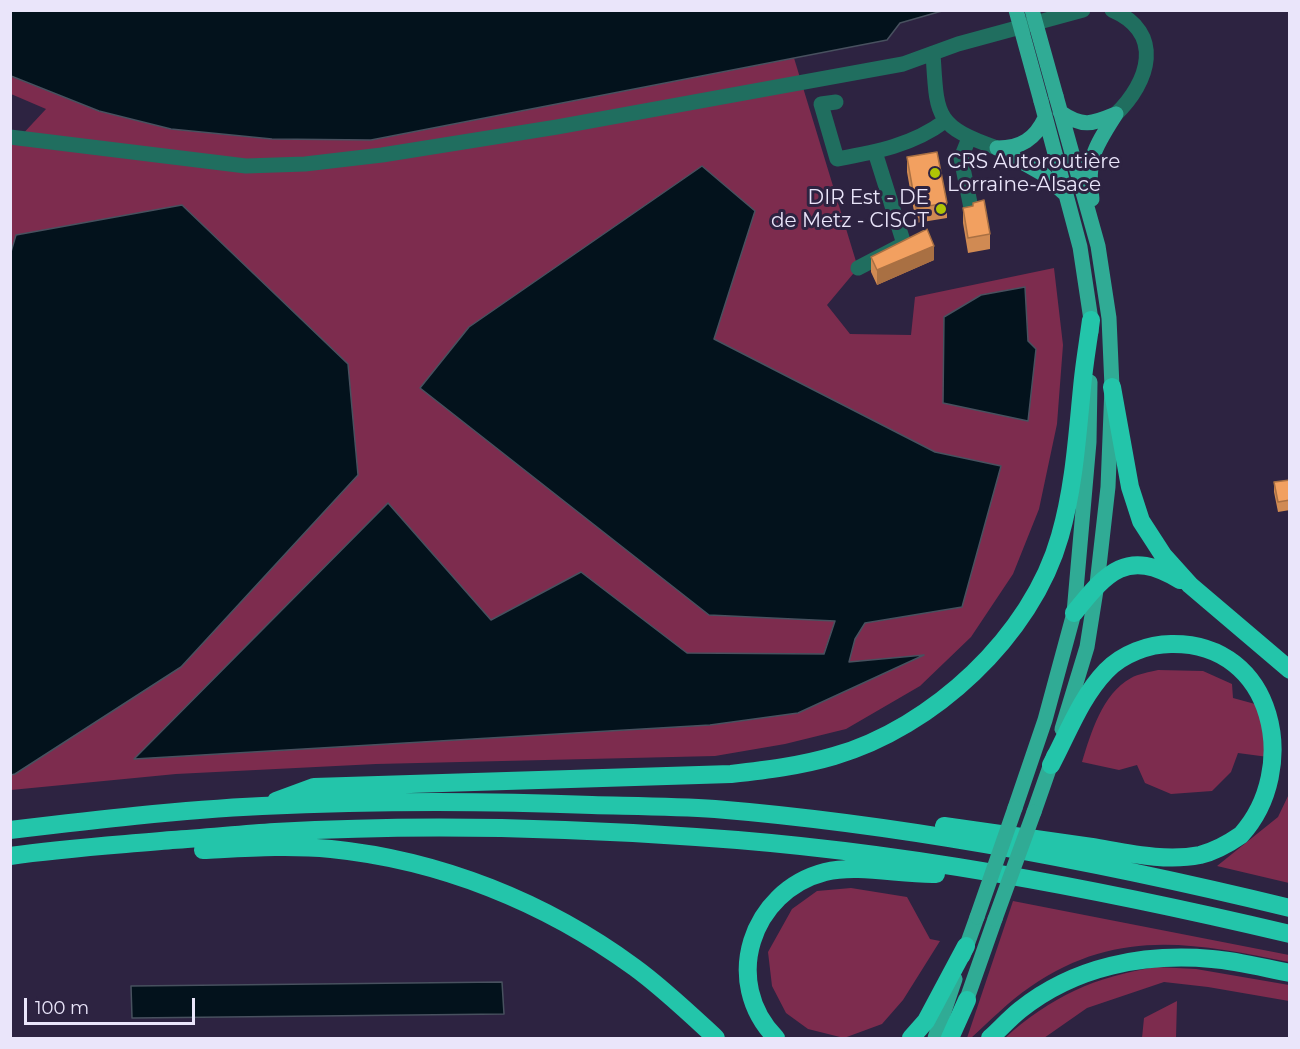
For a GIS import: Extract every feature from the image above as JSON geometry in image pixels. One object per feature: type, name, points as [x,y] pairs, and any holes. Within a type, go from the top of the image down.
[{"type":"highway","points":[[262,806],[314,788],[731,774],[789,767],[835,756],[870,743],[909,722],[936,705],[990,657],[1015,624],[1045,574],[1059,538],[1072,482],[1091,320]]},
{"type":"highway","points":[[1112,387],[1130,487],[1141,521],[1163,555],[1190,585],[1290,670]]},
{"type":"highway","points":[[1074,613],[1097,584],[1120,568],[1135,565],[1169,573],[1190,585]]},
{"type":"highway","points":[[10,830],[85,821],[262,806],[500,802],[857,814],[1156,857],[1200,855],[1228,844],[1252,826],[1268,808],[1278,785],[1284,757],[1281,728],[1275,707],[1251,672],[1228,657],[1204,647],[1164,644],[1124,657],[1107,669],[1083,704],[1052,765]]},
{"type":"highway","points":[[714,809],[891,830],[1046,855],[1213,889],[1290,908]]},
{"type":"highway","points":[[10,855],[275,832],[493,829],[698,837],[810,848],[958,867],[1182,909],[1290,934]]},
{"type":"highway","points":[[81,848],[193,850],[312,848],[361,854],[450,873],[517,898],[603,945],[636,968],[716,1038]]},
{"type":"highway","points":[[776,1038],[762,1022],[753,1005],[748,984],[747,963],[752,940],[759,924],[775,899],[792,886],[828,872],[862,870],[935,874],[958,867]]},
{"type":"highway","points":[[911,1038],[926,1021],[966,946]]},
{"type":"highway","points":[[990,1038],[1021,1010],[1064,982],[1105,966],[1159,957],[1203,958],[1290,973]]},
{"type":"highway","points":[[952,1038],[967,1000]]},
{"type":"main road","points":[[1016,10],[1048,98],[1060,112],[1077,122],[1087,124],[1116,114]]},
{"type":"main road","points":[[935,1038],[1045,720],[1074,613],[1089,442],[1091,320],[1080,247],[1045,118],[1048,98],[1032,10]]},
{"type":"main road","points":[[1060,112],[1098,246]]},
{"type":"main road","points":[[967,1000],[1052,765],[1087,647],[1108,487],[1112,387],[1109,318],[1089,180],[1090,163],[1096,145],[1116,114]]},
{"type":"main road","points":[[997,148],[1009,148],[1027,141],[1035,134],[1045,118]]},
{"type":"main road","points":[[997,148],[1043,174],[1065,194]]},
{"type":"street","points":[[10,137],[246,166],[305,164],[382,155],[569,125],[903,64],[969,41],[1083,10]]},
{"type":"street","points":[[1112,10],[1125,16],[1136,26],[1143,40],[1146,54],[1144,76],[1132,96],[1116,114]]},
{"type":"street","points":[[933,53],[934,90],[945,121],[969,138],[997,148]]},
{"type":"street","points":[[836,102],[821,105],[837,159],[892,148],[930,132],[945,121]]},
{"type":"street","points":[[969,138],[961,158],[971,208]]},
{"type":"street","points":[[858,268],[904,244],[875,152]]},
{"type":"shaded area","points":[[794,58],[858,268],[827,305],[850,334],[911,335],[915,297],[1054,268],[1063,345],[1057,424],[1039,509],[1013,574],[971,637],[920,686],[846,729],[785,744],[715,756],[376,764],[176,774],[11,790],[11,137],[19,138],[46,109],[11,94],[10,76],[99,111],[171,129],[272,139],[371,140]]},
{"type":"shaded area","points":[[1158,670],[1203,671],[1232,684],[1233,698],[1255,704],[1268,735],[1268,757],[1238,753],[1231,772],[1212,791],[1171,794],[1145,783],[1137,765],[1119,770],[1082,762],[1099,715],[1112,694],[1131,678]]},
{"type":"shaded area","points":[[1289,794],[1289,883],[1217,866],[1278,817]]},
{"type":"shaded area","points":[[851,888],[907,897],[930,939],[940,941],[903,1000],[882,1024],[844,1038],[808,1029],[786,1013],[772,986],[768,952],[792,909],[817,891]]},
{"type":"shaded area","points":[[1013,901],[1289,955],[1289,962],[1220,949],[1188,946],[1156,945],[1125,948],[1094,955],[1062,968],[1030,987],[971,1038],[967,1038]]},
{"type":"shaded area","points":[[1157,967],[1196,969],[1289,985],[1289,1001],[1164,982],[1087,1008],[1044,1038],[1005,1038],[1039,1011],[1075,990],[1114,976]]},
{"type":"shaded area","points":[[1177,1001],[1176,1038],[1142,1038],[1144,1018]]},
{"type":"water","points":[[10,11],[942,11],[900,23],[887,40],[371,140],[272,139],[171,129],[99,111],[11,76]]},
{"type":"water","points":[[702,166],[755,211],[714,339],[935,452],[1001,466],[962,607],[865,623],[855,639],[849,662],[924,655],[798,713],[710,725],[134,759],[388,503],[491,620],[581,572],[687,653],[824,654],[835,621],[709,615],[420,388],[469,327]]},
{"type":"water","points":[[182,205],[348,364],[358,475],[181,667],[11,775],[11,252],[16,235]]},
{"type":"water","points":[[1025,287],[1028,341],[1036,349],[1028,421],[943,403],[944,317],[981,295]]},
{"type":"water","points":[[502,982],[504,1014],[132,1018],[131,986]]},
{"type":"building","points":[[937,152],[947,203],[916,208],[907,157]]},
{"type":"building","points":[[984,200],[990,234],[968,238],[963,208]]},
{"type":"building","points":[[927,229],[934,246],[877,270],[871,257]]},
{"type":"building","points":[[1290,480],[1290,500],[1278,502],[1274,482]]},
{"type":"place","name":"CRS Autoroutière Lorraine-Alsace","points":[[935,173]]},
{"type":"place","name":"DIR Est - DE de Metz - CISGT","points":[[941,209]]}]
